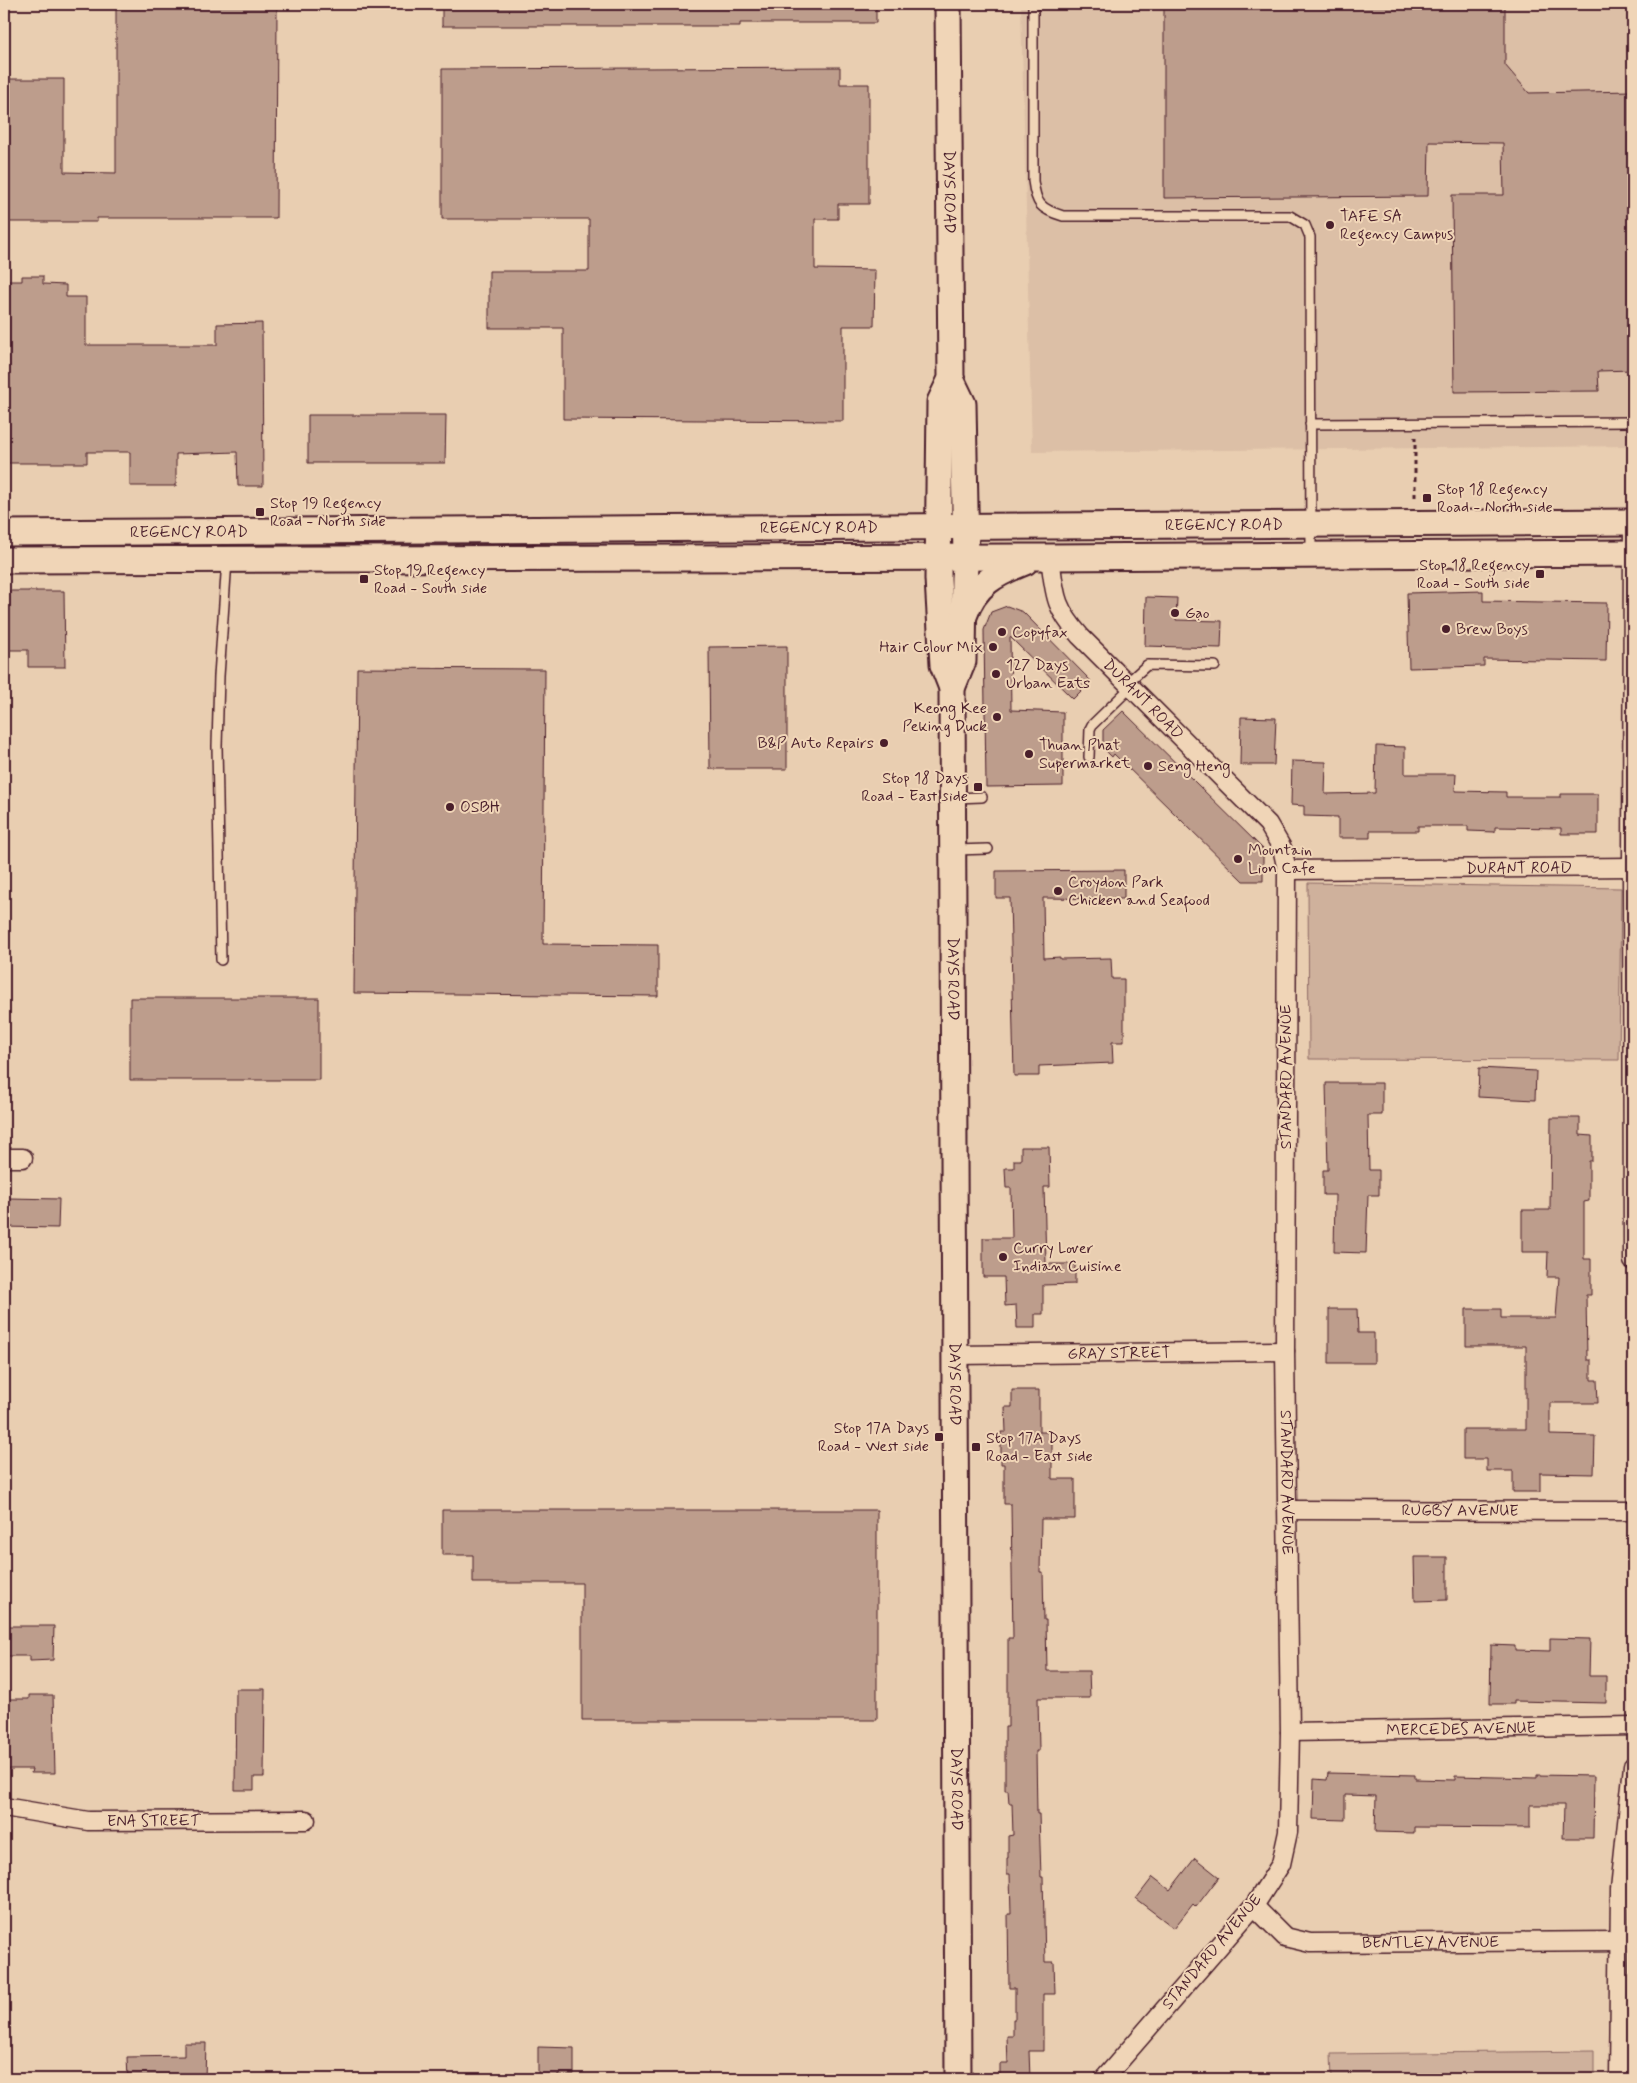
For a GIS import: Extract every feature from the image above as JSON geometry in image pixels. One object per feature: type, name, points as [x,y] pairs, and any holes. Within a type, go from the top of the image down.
[{"type":"main road","name":"DAYS ROAD","points":[[948,4],[951,379],[963,404],[966,557],[963,661],[952,688]]},
{"type":"main road","name":"DAYS ROAD","points":[[951,379],[940,402],[938,578],[943,665],[952,688],[958,2079]]},
{"type":"main road","name":"REGENCY ROAD","points":[[4,533],[1633,522]]},
{"type":"main road","name":"REGENCY ROAD","points":[[4,560],[939,558],[1633,553]]},
{"type":"main road","points":[[963,619],[970,600],[996,574],[1043,557]]},
{"type":"street","points":[[1633,522],[1633,1261]]},
{"type":"street","name":"DURANT ROAD","points":[[1043,557],[1064,618],[1268,824]]},
{"type":"street","name":"STANDARD AVENUE","points":[[1104,2079],[1254,1906],[1281,1864],[1288,1832],[1290,1732],[1285,1351],[1286,870],[1282,848],[1268,824]]},
{"type":"street","name":"DURANT ROAD","points":[[1286,870],[1632,867]]},
{"type":"street","points":[[4,1158],[23,1158]]},
{"type":"street","name":"GRAY STREET","points":[[954,1355],[1285,1351]]},
{"type":"street","name":"RUGBY AVENUE","points":[[1288,1510],[1633,1511]]},
{"type":"street","name":"MERCEDES AVENUE","points":[[1290,1732],[1633,1726]]},
{"type":"street","points":[[1618,2079],[1620,1889],[1630,1841],[1633,1766]]},
{"type":"street","name":"ENA STREET","points":[[4,1807],[88,1821],[306,1820]]},
{"type":"street","name":"BENTLEY AVENUE","points":[[1254,1906],[1285,1936],[1310,1943],[1619,1941]]},
{"type":"lane","points":[[1033,4],[1033,171],[1035,199],[1049,212],[1064,216],[1290,216],[1305,225],[1310,237],[1311,555]]},
{"type":"lane","points":[[1310,424],[1633,422]]},
{"type":"lane","points":[[221,960],[217,746],[219,676],[227,560]]},
{"type":"lane","points":[[1089,758],[1090,730],[1092,725],[1147,664],[1214,666]]},
{"type":"lane","points":[[952,798],[982,797]]},
{"type":"lane","points":[[952,850],[988,850]]},
{"type":"path","points":[[1415,436],[1415,497]]},
{"type":"shaded area","name":"TAFE SA Regency Campus","points":[[1021,4],[1633,4],[1633,446],[1032,452]]},
{"type":"shaded area","points":[[1308,883],[1621,888],[1619,1060],[1309,1059]]},
{"type":"shaded area","points":[[1594,2051],[1594,2079],[1332,2079],[1331,2054]]},
{"type":"building","points":[[116,4],[277,4],[276,218],[97,218],[97,222],[4,222],[4,79],[64,79],[64,172],[116,173]]},
{"type":"building","points":[[442,4],[876,4],[876,23],[740,23],[740,26],[442,26]]},
{"type":"building","points":[[1164,4],[1505,4],[1505,65],[1529,93],[1633,91],[1633,370],[1598,371],[1599,391],[1454,392],[1452,195],[1504,195],[1503,143],[1429,142],[1428,196],[1164,198]]},
{"type":"building","points":[[840,67],[840,84],[869,84],[869,204],[838,204],[838,219],[815,219],[815,269],[875,270],[874,326],[843,326],[843,421],[563,419],[563,328],[489,328],[489,271],[589,271],[589,219],[442,219],[442,69]]},
{"type":"building","points":[[22,276],[43,276],[43,284],[66,285],[66,297],[86,297],[86,345],[217,345],[217,324],[262,323],[263,486],[238,486],[237,452],[176,454],[176,486],[130,486],[130,452],[87,452],[87,463],[4,463],[4,281],[22,281]]},
{"type":"building","points":[[308,415],[446,415],[445,463],[308,463]]},
{"type":"building","points":[[4,591],[64,591],[65,667],[28,667],[28,650],[4,650]]},
{"type":"building","points":[[1483,591],[1483,601],[1607,603],[1606,661],[1484,659],[1484,666],[1409,668],[1407,593]]},
{"type":"building","points":[[1146,597],[1177,598],[1176,620],[1222,621],[1221,648],[1145,646]]},
{"type":"building","points":[[1007,606],[1023,612],[1091,681],[1073,699],[1010,637],[1011,710],[1063,712],[1063,786],[986,787],[984,630],[991,612]]},
{"type":"building","points":[[787,646],[787,769],[710,769],[709,647]]},
{"type":"building","name":"OSBH","points":[[357,668],[545,669],[543,944],[658,945],[658,996],[354,993]]},
{"type":"building","points":[[1123,711],[1263,849],[1263,881],[1243,881],[1114,754],[1112,757],[1103,748],[1103,730]]},
{"type":"building","points":[[1241,717],[1276,718],[1274,765],[1240,765]]},
{"type":"building","points":[[1376,746],[1405,747],[1405,774],[1456,774],[1455,791],[1506,792],[1506,797],[1561,797],[1561,794],[1598,794],[1598,834],[1561,834],[1561,828],[1495,827],[1495,832],[1468,831],[1468,826],[1418,826],[1418,831],[1370,831],[1370,838],[1338,838],[1338,817],[1304,816],[1304,806],[1291,805],[1292,761],[1326,762],[1325,794],[1375,793]]},
{"type":"building","points":[[1124,870],[1124,899],[1043,898],[1044,958],[1111,958],[1112,979],[1124,979],[1124,1042],[1112,1042],[1113,1063],[1039,1066],[1039,1076],[1014,1076],[1010,898],[996,898],[996,871]]},
{"type":"building","points":[[130,998],[319,998],[319,1080],[130,1080]]},
{"type":"building","points":[[1479,1068],[1536,1071],[1535,1100],[1478,1097]]},
{"type":"building","points":[[1326,1083],[1382,1083],[1382,1115],[1368,1115],[1369,1170],[1379,1170],[1379,1195],[1368,1195],[1366,1253],[1334,1252],[1335,1195],[1323,1195],[1323,1170],[1328,1170]]},
{"type":"building","points":[[1551,1118],[1580,1118],[1580,1135],[1592,1136],[1592,1161],[1589,1161],[1589,1201],[1584,1202],[1584,1259],[1591,1259],[1591,1295],[1586,1295],[1587,1360],[1591,1360],[1591,1380],[1597,1380],[1598,1403],[1550,1403],[1550,1435],[1595,1436],[1594,1474],[1540,1473],[1540,1492],[1513,1492],[1513,1471],[1487,1471],[1487,1459],[1463,1459],[1463,1429],[1526,1429],[1526,1346],[1466,1346],[1466,1309],[1501,1309],[1501,1318],[1556,1318],[1559,1277],[1547,1277],[1548,1252],[1522,1252],[1522,1210],[1550,1210]]},
{"type":"building","points":[[1021,1147],[1049,1147],[1050,1187],[1044,1187],[1046,1264],[1075,1264],[1075,1284],[1043,1285],[1043,1314],[1035,1314],[1035,1328],[1017,1328],[1016,1305],[1005,1306],[1004,1277],[983,1277],[983,1238],[1012,1238],[1011,1188],[1006,1188],[1005,1168],[1014,1168],[1014,1160],[1021,1160]]},
{"type":"building","points":[[9,1198],[59,1199],[58,1228],[4,1227],[4,1207],[9,1207]]},
{"type":"building","points":[[1329,1309],[1357,1309],[1358,1333],[1374,1333],[1374,1363],[1329,1363]]},
{"type":"building","points":[[1012,1390],[1039,1390],[1039,1432],[1052,1432],[1052,1479],[1075,1479],[1075,1519],[1041,1519],[1040,1572],[1043,1572],[1047,1671],[1089,1671],[1090,1698],[1038,1698],[1039,1751],[1036,1751],[1037,1814],[1039,1814],[1041,1877],[1043,1877],[1045,1962],[1054,1962],[1055,1994],[1043,1994],[1043,2051],[1029,2051],[1030,2079],[1000,2079],[1000,2064],[1008,2064],[1007,2036],[1013,2036],[1013,2019],[1015,2019],[1015,1988],[1009,1988],[1008,1914],[1011,1914],[1010,1874],[1007,1874],[1008,1836],[1013,1835],[1012,1803],[1009,1803],[1008,1790],[1005,1790],[1005,1727],[1008,1727],[1008,1638],[1013,1638],[1011,1504],[1004,1504],[1004,1464],[1001,1464],[1001,1432],[1006,1432],[1005,1407],[1012,1407]]},
{"type":"building","points":[[442,1510],[877,1510],[877,1720],[582,1720],[582,1583],[473,1583],[473,1555],[442,1555]]},
{"type":"building","points":[[1414,1557],[1447,1557],[1447,1600],[1415,1601]]},
{"type":"building","points":[[4,1626],[54,1626],[53,1660],[30,1661],[30,1656],[4,1656]]},
{"type":"building","points":[[1550,1638],[1590,1639],[1589,1676],[1606,1676],[1606,1703],[1514,1701],[1514,1704],[1490,1704],[1491,1645],[1515,1646],[1515,1650],[1550,1651]]},
{"type":"building","points":[[236,1689],[265,1689],[264,1777],[254,1777],[254,1790],[235,1790]]},
{"type":"building","points":[[29,1695],[53,1695],[55,1773],[31,1773],[32,1769],[4,1769],[4,1699],[29,1699]]},
{"type":"building","points":[[1328,1773],[1415,1775],[1415,1779],[1455,1780],[1455,1776],[1537,1778],[1537,1775],[1594,1776],[1593,1838],[1563,1838],[1564,1805],[1530,1805],[1530,1828],[1414,1827],[1414,1833],[1375,1832],[1376,1796],[1345,1795],[1345,1820],[1313,1819],[1314,1779],[1327,1780]]},
{"type":"building","points":[[1195,1858],[1219,1877],[1196,1907],[1193,1904],[1174,1928],[1136,1899],[1153,1877],[1170,1890]]},
{"type":"building","points":[[184,2043],[206,2043],[205,2079],[128,2079],[127,2057],[184,2056]]},
{"type":"building","points":[[538,2047],[574,2048],[574,2074],[558,2074],[558,2079],[538,2079]]},
{"type":"place","name":"TAFE SA Regency Campus","points":[[1330,225]]},
{"type":"place","name":"Stop 18 Regency Road - North side","points":[[1427,498]]},
{"type":"place","name":"Stop 19 Regency Road - North side","points":[[260,512]]},
{"type":"place","name":"Stop 18 Regency Road - South side","points":[[1540,574]]},
{"type":"place","name":"Stop 19 Regency Road - South side","points":[[364,579]]},
{"type":"place","name":"Gạo","points":[[1175,613]]},
{"type":"place","name":"Brew Boys","points":[[1446,629]]},
{"type":"place","name":"Copyfax","points":[[1002,632]]},
{"type":"place","name":"Hair Colour Mix","points":[[993,647]]},
{"type":"place","name":"127 Days Urban Eats","points":[[996,674]]},
{"type":"place","name":"Keong Kee Peking Duck","points":[[997,717]]},
{"type":"place","name":"B&P Auto Repairs","points":[[884,743]]},
{"type":"place","name":"Thuan Phat Supermarket","points":[[1029,754]]},
{"type":"place","name":"Seng Heng","points":[[1148,766]]},
{"type":"place","name":"Stop 18 Days Road - East side","points":[[978,787]]},
{"type":"place","name":"OSBH","points":[[450,807]]},
{"type":"place","name":"Mountain Lion Cafe","points":[[1238,859]]},
{"type":"place","name":"Croydon Park Chicken and Seafood","points":[[1058,891]]},
{"type":"place","name":"Curry Lover Indian Cuisine","points":[[1003,1257]]},
{"type":"place","name":"Stop 17A Days Road - West side","points":[[939,1437]]},
{"type":"place","name":"Stop 17A Days Road - East side","points":[[976,1447]]}]
